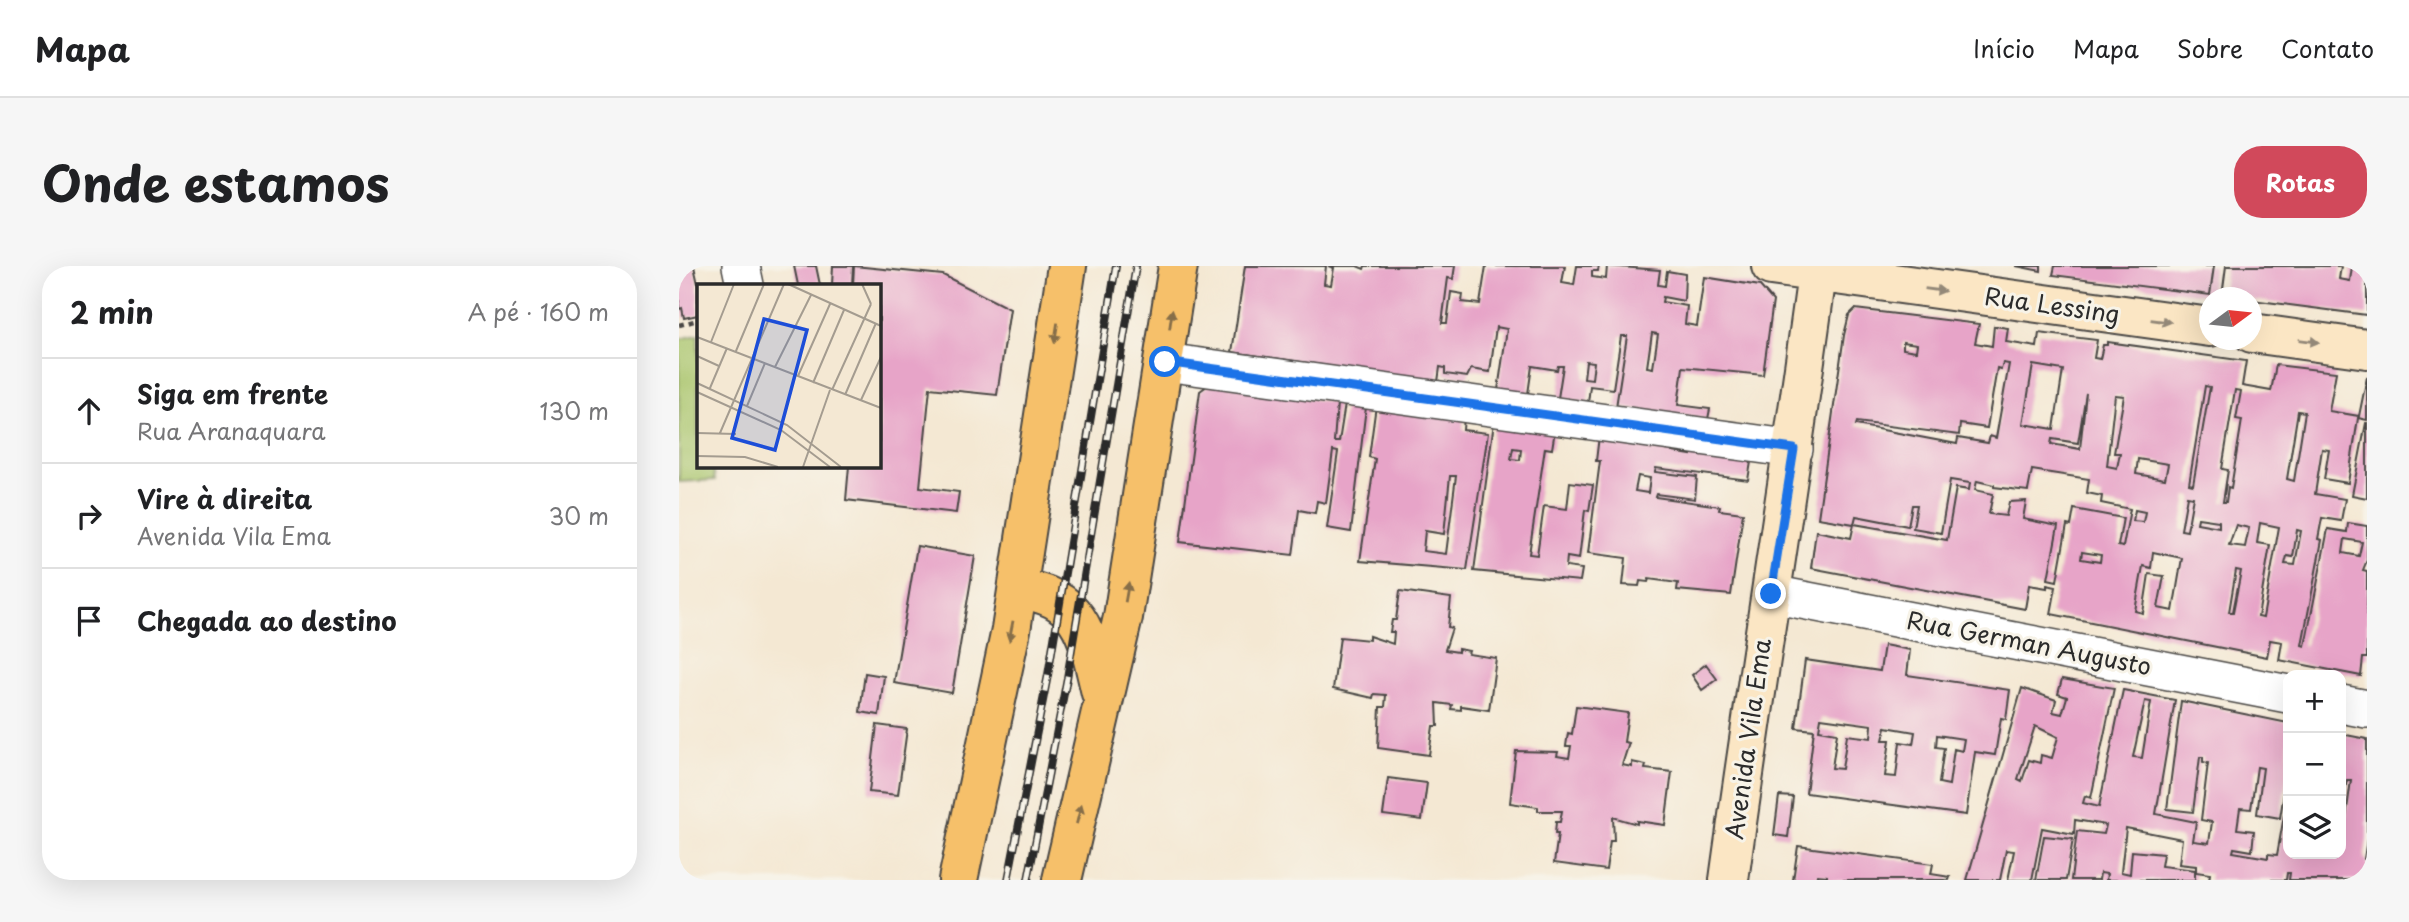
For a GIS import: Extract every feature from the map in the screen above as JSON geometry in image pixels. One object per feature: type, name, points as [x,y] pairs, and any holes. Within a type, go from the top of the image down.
[{"type":"main road","points":[[958,880],[1017,589],[1067,266]]},
{"type":"main road","points":[[1062,880],[1123,617],[1178,266]]},
{"type":"main road","name":"Rua Lessing","points":[[1771,266],[1817,270],[2199,325]]},
{"type":"main road","name":"Avenida Vila Ema","points":[[1729,880],[1794,449],[1817,270]]},
{"type":"main road","points":[[2262,334],[2367,349]]},
{"type":"main road","points":[[1017,589],[1043,592],[1075,613],[1088,638],[1104,706]]},
{"type":"street","points":[[741,266],[745,284]]},
{"type":"street","points":[[1165,362],[1794,449]]},
{"type":"street","name":"Rua German Augusto","points":[[1771,594],[2283,693]]},
{"type":"street","points":[[2346,705],[2367,709]]},
{"type":"path","points":[[679,325],[697,320]]},
{"type":"green space","points":[[697,335],[697,467],[713,467],[715,480],[679,482],[679,339]]},
{"type":"building","points":[[679,266],[694,266],[698,284],[697,315],[684,318],[682,308],[679,309]]},
{"type":"building","points":[[794,266],[816,266],[820,284],[798,284]]},
{"type":"building","points":[[833,266],[853,266],[852,284],[832,284]]},
{"type":"building","points":[[854,266],[943,275],[1010,309],[997,395],[930,388],[920,487],[959,492],[956,513],[846,500],[849,467],[880,467],[880,284],[853,284]]},
{"type":"building","points":[[1245,266],[1326,266],[1324,284],[1331,285],[1334,268],[1328,266],[1357,266],[1364,269],[1365,266],[1455,266],[1453,279],[1448,278],[1442,323],[1447,323],[1451,292],[1463,294],[1462,302],[1480,304],[1486,266],[1565,266],[1562,283],[1574,285],[1577,266],[1599,266],[1598,271],[1592,271],[1592,277],[1606,279],[1607,266],[1660,270],[1658,285],[1665,286],[1667,271],[1685,274],[1684,301],[1663,297],[1662,302],[1687,306],[1685,324],[1697,326],[1704,277],[1760,286],[1773,301],[1763,375],[1683,367],[1678,405],[1710,409],[1708,419],[1616,407],[1627,336],[1621,336],[1613,389],[1590,386],[1588,403],[1558,398],[1563,366],[1558,366],[1557,370],[1532,366],[1528,394],[1498,390],[1507,329],[1496,327],[1490,372],[1471,369],[1467,377],[1445,374],[1445,368],[1440,367],[1438,382],[1232,352]],"holes":[[[1652,333],[1658,334],[1653,368],[1647,367]],[[1586,361],[1594,362],[1592,379],[1584,378]]]},
{"type":"building","points":[[2016,266],[2041,266],[2041,271]]},
{"type":"building","points":[[2055,266],[2214,266],[2211,287],[2199,287],[2199,294],[2053,275]]},
{"type":"building","points":[[2226,266],[2341,266],[2339,279],[2350,281],[2352,266],[2367,266],[2367,315],[2262,301],[2262,287],[2223,287]]},
{"type":"building","points":[[1855,309],[1979,324],[1975,343],[1992,346],[1994,326],[2008,328],[2006,342],[2037,347],[2039,333],[2097,340],[2094,358],[2100,359],[2103,345],[2107,345],[2107,342],[2246,361],[2242,386],[2271,391],[2276,365],[2336,372],[2329,411],[2359,416],[2367,377],[2367,420],[2358,418],[2348,483],[2324,479],[2329,450],[2322,449],[2315,494],[2345,499],[2341,521],[2322,518],[2318,539],[2322,540],[2302,645],[2305,646],[2328,529],[2347,532],[2348,523],[2367,526],[2367,560],[2363,570],[2367,571],[2367,658],[2363,658],[2361,676],[2346,673],[2346,670],[2330,670],[2279,660],[2282,642],[2270,640],[2267,657],[2051,614],[2056,587],[2047,585],[2047,588],[2029,585],[2025,609],[1811,568],[1816,531],[1851,538],[1854,524],[1818,518],[1844,335],[1849,315]],"holes":[[[1903,342],[1917,344],[1916,351],[1903,349]],[[2003,363],[2009,364],[1996,438],[1990,436],[1988,443],[1958,438],[1957,444],[1856,425],[1857,422],[1959,435],[1960,424],[1987,428],[1997,368],[2001,369]],[[2033,365],[2063,370],[2054,429],[2023,424]],[[2205,386],[2210,387],[2193,485],[2189,484]],[[2235,390],[2241,391],[2236,419],[2242,420],[2231,488],[2228,487],[2226,502],[2223,502],[2228,470],[2222,469]],[[2086,393],[2080,449],[2051,444],[2052,439],[2078,443]],[[2115,395],[2124,396],[2114,453],[2120,453],[2117,468],[2107,466]],[[2298,411],[2305,412],[2294,481],[2287,479]],[[2138,459],[2168,464],[2165,479],[2136,474]],[[2032,470],[2089,479],[2087,493],[2102,496],[2101,503],[2130,509],[2123,547],[2118,546],[2123,518],[2074,509],[2071,526],[2067,525],[2057,581],[2048,579],[2058,526],[2023,519],[2026,501],[2009,502],[2006,516],[1989,514],[1993,494],[1975,490],[1977,481],[1994,487],[2028,491]],[[1950,480],[1970,483],[1969,490],[1956,488],[1947,540],[1854,524],[1856,516],[1908,526],[1912,505],[1917,505],[1913,528],[1941,533]],[[2187,496],[2193,497],[2187,531],[2181,530]],[[2135,510],[2145,512],[2143,522],[2133,521]],[[2198,518],[2219,521],[2219,527],[2197,523]],[[2260,523],[2279,527],[2263,618],[2258,617],[2270,545],[2257,543]],[[2236,525],[2249,528],[2245,547],[2229,545]],[[2297,530],[2301,531],[2295,565],[2285,564],[2287,556],[2293,557]],[[2345,539],[2362,542],[2359,556],[2343,553]],[[2082,552],[2101,555],[2100,562],[2081,559]],[[2153,552],[2182,558],[2173,611],[2158,608],[2164,576],[2149,574],[2143,613],[2135,611],[2143,566],[2151,568]],[[2236,570],[2241,571],[2233,612],[2229,612]]]},
{"type":"building","points":[[1211,383],[1337,403],[1334,442],[1339,442],[1345,404],[1366,407],[1351,532],[1327,528],[1338,452],[1333,451],[1326,503],[1317,501],[1315,513],[1299,510],[1293,555],[1180,542],[1200,391]]},
{"type":"building","points":[[1376,405],[1464,416],[1463,430],[1488,433],[1467,570],[1360,561],[1375,459],[1369,457]],"holes":[[[1450,476],[1456,476],[1446,554],[1423,551],[1425,531],[1444,534]]]},
{"type":"building","points":[[1494,422],[1555,430],[1552,449],[1545,448],[1529,554],[1537,555],[1544,506],[1567,509],[1570,482],[1593,485],[1589,511],[1585,510],[1579,559],[1567,557],[1566,567],[1582,569],[1580,581],[1474,571]],"holes":[[[1513,448],[1521,449],[1520,460],[1511,459]]]},
{"type":"building","points":[[2367,423],[2367,498],[2352,495]]},
{"type":"building","points":[[1599,436],[1673,446],[1672,452],[1691,455],[1692,449],[1752,456],[1748,480],[1656,468],[1655,472],[1697,477],[1695,499],[1656,494],[1655,497],[1720,506],[1719,510],[1743,513],[1731,595],[1677,590],[1678,583],[1649,579],[1648,582],[1640,581],[1639,586],[1623,585],[1626,558],[1588,553],[1600,461],[1596,461]],"holes":[[[1638,476],[1650,478],[1648,493],[1635,491]]]},
{"type":"building","points":[[917,546],[975,556],[952,693],[894,683]]},
{"type":"building","points":[[1400,591],[1451,598],[1448,627],[1452,628],[1445,650],[1458,652],[1458,649],[1469,651],[1468,654],[1496,658],[1489,710],[1461,706],[1461,710],[1451,709],[1452,705],[1437,703],[1438,726],[1433,726],[1429,755],[1378,748],[1380,707],[1385,707],[1386,695],[1374,694],[1373,698],[1333,689],[1340,637],[1369,640],[1369,636],[1393,644],[1394,632],[1390,632],[1392,620],[1396,620]]},
{"type":"building","points":[[1884,645],[1910,650],[1907,675],[2010,690],[2006,719],[2001,718],[1995,755],[1975,752],[1966,815],[1806,793],[1814,730],[1796,728],[1805,660],[1880,671]],"holes":[[[1821,718],[1872,725],[1871,738],[1847,735],[1842,769],[1832,768],[1837,733],[1819,730]],[[1886,727],[1915,732],[1913,744],[1900,742],[1896,777],[1885,776],[1890,740],[1883,740]],[[1937,735],[1964,739],[1962,751],[1954,749],[1949,785],[1939,783],[1944,748],[1936,747]]]},
{"type":"building","points":[[1706,664],[1717,679],[1702,690],[1692,675]]},
{"type":"building","points":[[865,673],[884,676],[879,715],[860,712]]},
{"type":"building","points":[[2062,679],[2114,688],[2091,798],[2085,796],[2083,803],[2099,807],[2123,690],[2175,700],[2156,814],[2196,822],[2193,841],[2209,843],[2212,822],[2201,820],[2208,763],[2203,762],[2203,757],[2200,757],[2193,812],[2167,809],[2181,701],[2283,722],[2283,800],[2280,818],[2257,814],[2263,768],[2257,767],[2251,809],[2240,808],[2237,829],[2254,831],[2252,851],[2234,848],[2233,852],[2268,858],[2268,854],[2277,855],[2283,822],[2283,859],[2346,859],[2346,817],[2351,780],[2347,780],[2346,785],[2346,735],[2367,739],[2367,839],[2364,859],[2367,860],[2367,880],[2289,880],[2290,873],[2287,873],[2286,880],[2209,880],[2210,874],[2196,872],[2196,866],[2179,864],[2182,839],[2126,828],[2121,872],[2130,874],[2132,851],[2163,854],[2161,866],[2195,870],[2195,880],[2106,880],[2107,874],[2100,873],[2099,880],[2071,880],[2077,831],[2104,834],[2106,825],[2075,820],[2074,834],[2042,828],[2032,880],[2008,880],[2014,851],[2006,850],[2000,880],[1967,880],[2022,688],[2056,700],[2053,712],[2062,714],[2067,697],[2058,694]],"holes":[[[2145,701],[2151,702],[2142,758],[2133,757]],[[2035,726],[2058,737],[2052,758],[2041,755],[2040,763],[2029,760],[2022,781],[2018,779]]]},
{"type":"building","points":[[1576,706],[1628,713],[1624,742],[1629,743],[1622,765],[1632,767],[1632,762],[1646,765],[1645,769],[1672,772],[1665,825],[1637,821],[1637,824],[1613,817],[1614,841],[1610,841],[1606,870],[1554,863],[1558,834],[1555,834],[1556,822],[1560,822],[1562,811],[1538,811],[1538,807],[1510,803],[1516,751],[1558,752],[1557,756],[1569,758],[1571,746],[1566,746],[1568,733],[1572,734]]},
{"type":"building","points":[[877,725],[907,729],[898,795],[869,792]]},
{"type":"building","points":[[1388,778],[1427,783],[1422,820],[1383,815]]},
{"type":"building","points":[[1779,796],[1793,797],[1788,837],[1774,835]]},
{"type":"building","points":[[2044,836],[2073,839],[2066,880],[2036,880]]},
{"type":"building","points":[[1798,846],[1933,864],[1931,874],[1950,877],[1949,880],[1827,880],[1827,876],[1817,875],[1816,880],[1793,880]]},
{"type":"railway","points":[[1008,880],[1048,675],[1116,266]]},
{"type":"railway","points":[[1028,880],[1067,678],[1136,266]]},
{"type":"route","points":[[1165,362],[1794,449],[1771,594]]}]
